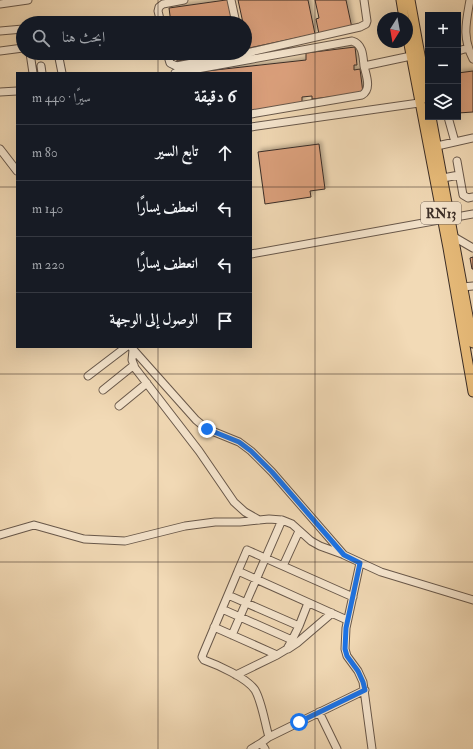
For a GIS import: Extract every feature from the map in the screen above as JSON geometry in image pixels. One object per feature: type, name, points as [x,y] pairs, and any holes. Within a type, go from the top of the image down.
[{"type":"main road","points":[[401,0],[403,12]]},
{"type":"main road","name":"RN13","points":[[410,0],[424,59],[424,101]]},
{"type":"main road","name":"RN13","points":[[410,48],[424,101],[446,220],[473,392]]},
{"type":"main road","name":"RN13","points":[[432,120],[443,178],[446,220],[454,237],[473,342]]},
{"type":"street","points":[[0,4],[28,0]]},
{"type":"street","points":[[159,16],[159,7],[163,4],[184,0]]},
{"type":"street","points":[[232,0],[235,16]]},
{"type":"street","points":[[252,51],[363,26],[367,21],[364,0]]},
{"type":"street","points":[[470,0],[465,28],[468,48],[473,59]]},
{"type":"street","points":[[0,31],[16,30]]},
{"type":"street","points":[[252,59],[352,41],[357,42],[360,45],[368,88],[362,95],[252,114]]},
{"type":"street","points":[[461,50],[468,48]]},
{"type":"street","points":[[0,51],[16,49]]},
{"type":"street","points":[[364,66],[411,56]]},
{"type":"street","points":[[31,60],[33,72]]},
{"type":"street","points":[[59,60],[62,72]]},
{"type":"street","points":[[169,60],[170,63],[176,66],[206,60]]},
{"type":"street","points":[[181,72],[247,60]]},
{"type":"street","points":[[0,92],[16,90]]},
{"type":"street","points":[[252,127],[424,101]]},
{"type":"street","points":[[449,120],[455,142]]},
{"type":"street","points":[[437,146],[473,138]]},
{"type":"street","points":[[0,149],[15,164]]},
{"type":"street","points":[[457,162],[463,195],[468,198],[473,197]]},
{"type":"street","points":[[443,178],[459,175]]},
{"type":"street","points":[[252,254],[473,214]]},
{"type":"street","points":[[454,237],[473,248]]},
{"type":"street","points":[[463,287],[473,286]]},
{"type":"street","points":[[88,376],[125,348]]},
{"type":"street","points":[[132,348],[132,360],[134,365],[199,451],[234,502],[245,512],[259,520]]},
{"type":"street","points":[[132,348],[196,420],[207,429],[239,442],[251,451],[272,472],[344,555]]},
{"type":"street","points":[[103,390],[134,365]]},
{"type":"street","points":[[119,406],[147,383]]},
{"type":"street","points":[[0,535],[34,525],[84,539],[125,541],[154,532],[192,525],[215,522],[240,522],[269,519],[282,520],[292,524],[311,541],[320,546],[381,572],[473,600]]},
{"type":"street","points":[[232,635],[282,520]]},
{"type":"street","points":[[283,566],[299,531]]},
{"type":"street","points":[[269,737],[259,699],[254,689],[248,683],[202,657],[247,550],[353,597]]},
{"type":"street","points":[[360,563],[347,620],[345,649],[347,656],[358,671],[363,682],[372,749]]},
{"type":"street","points":[[238,571],[347,620]]},
{"type":"street","points":[[228,595],[298,626]]},
{"type":"street","points":[[287,649],[308,603]]},
{"type":"street","points":[[222,609],[292,640]]},
{"type":"street","points":[[236,676],[297,643],[332,613]]},
{"type":"street","points":[[214,627],[277,655]]},
{"type":"street","points":[[251,749],[263,746],[269,737],[365,690]]},
{"type":"street","points":[[319,712],[337,749]]},
{"type":"building","points":[[231,0],[233,16],[170,16],[169,8]]},
{"type":"building","points":[[238,0],[308,0],[315,34],[252,47],[252,16],[241,16]]},
{"type":"building","points":[[315,0],[346,0],[352,28],[319,34],[316,19],[319,18]]},
{"type":"building","points":[[355,47],[357,65],[354,65],[354,70],[360,69],[363,93],[312,99],[312,96],[302,97],[302,104],[252,111],[252,72],[197,72],[306,60],[306,53]]},
{"type":"building","points":[[473,71],[473,112],[461,113],[461,73]]},
{"type":"building","points":[[319,144],[325,189],[310,191],[311,197],[265,204],[258,152]]},
{"type":"building","points":[[473,257],[473,269],[472,269],[470,258]]},
{"type":"route","points":[[207,429],[239,442],[251,451],[272,472],[344,555],[360,563],[357,583],[346,628],[345,649],[347,656],[358,671],[365,690],[299,722]]}]
